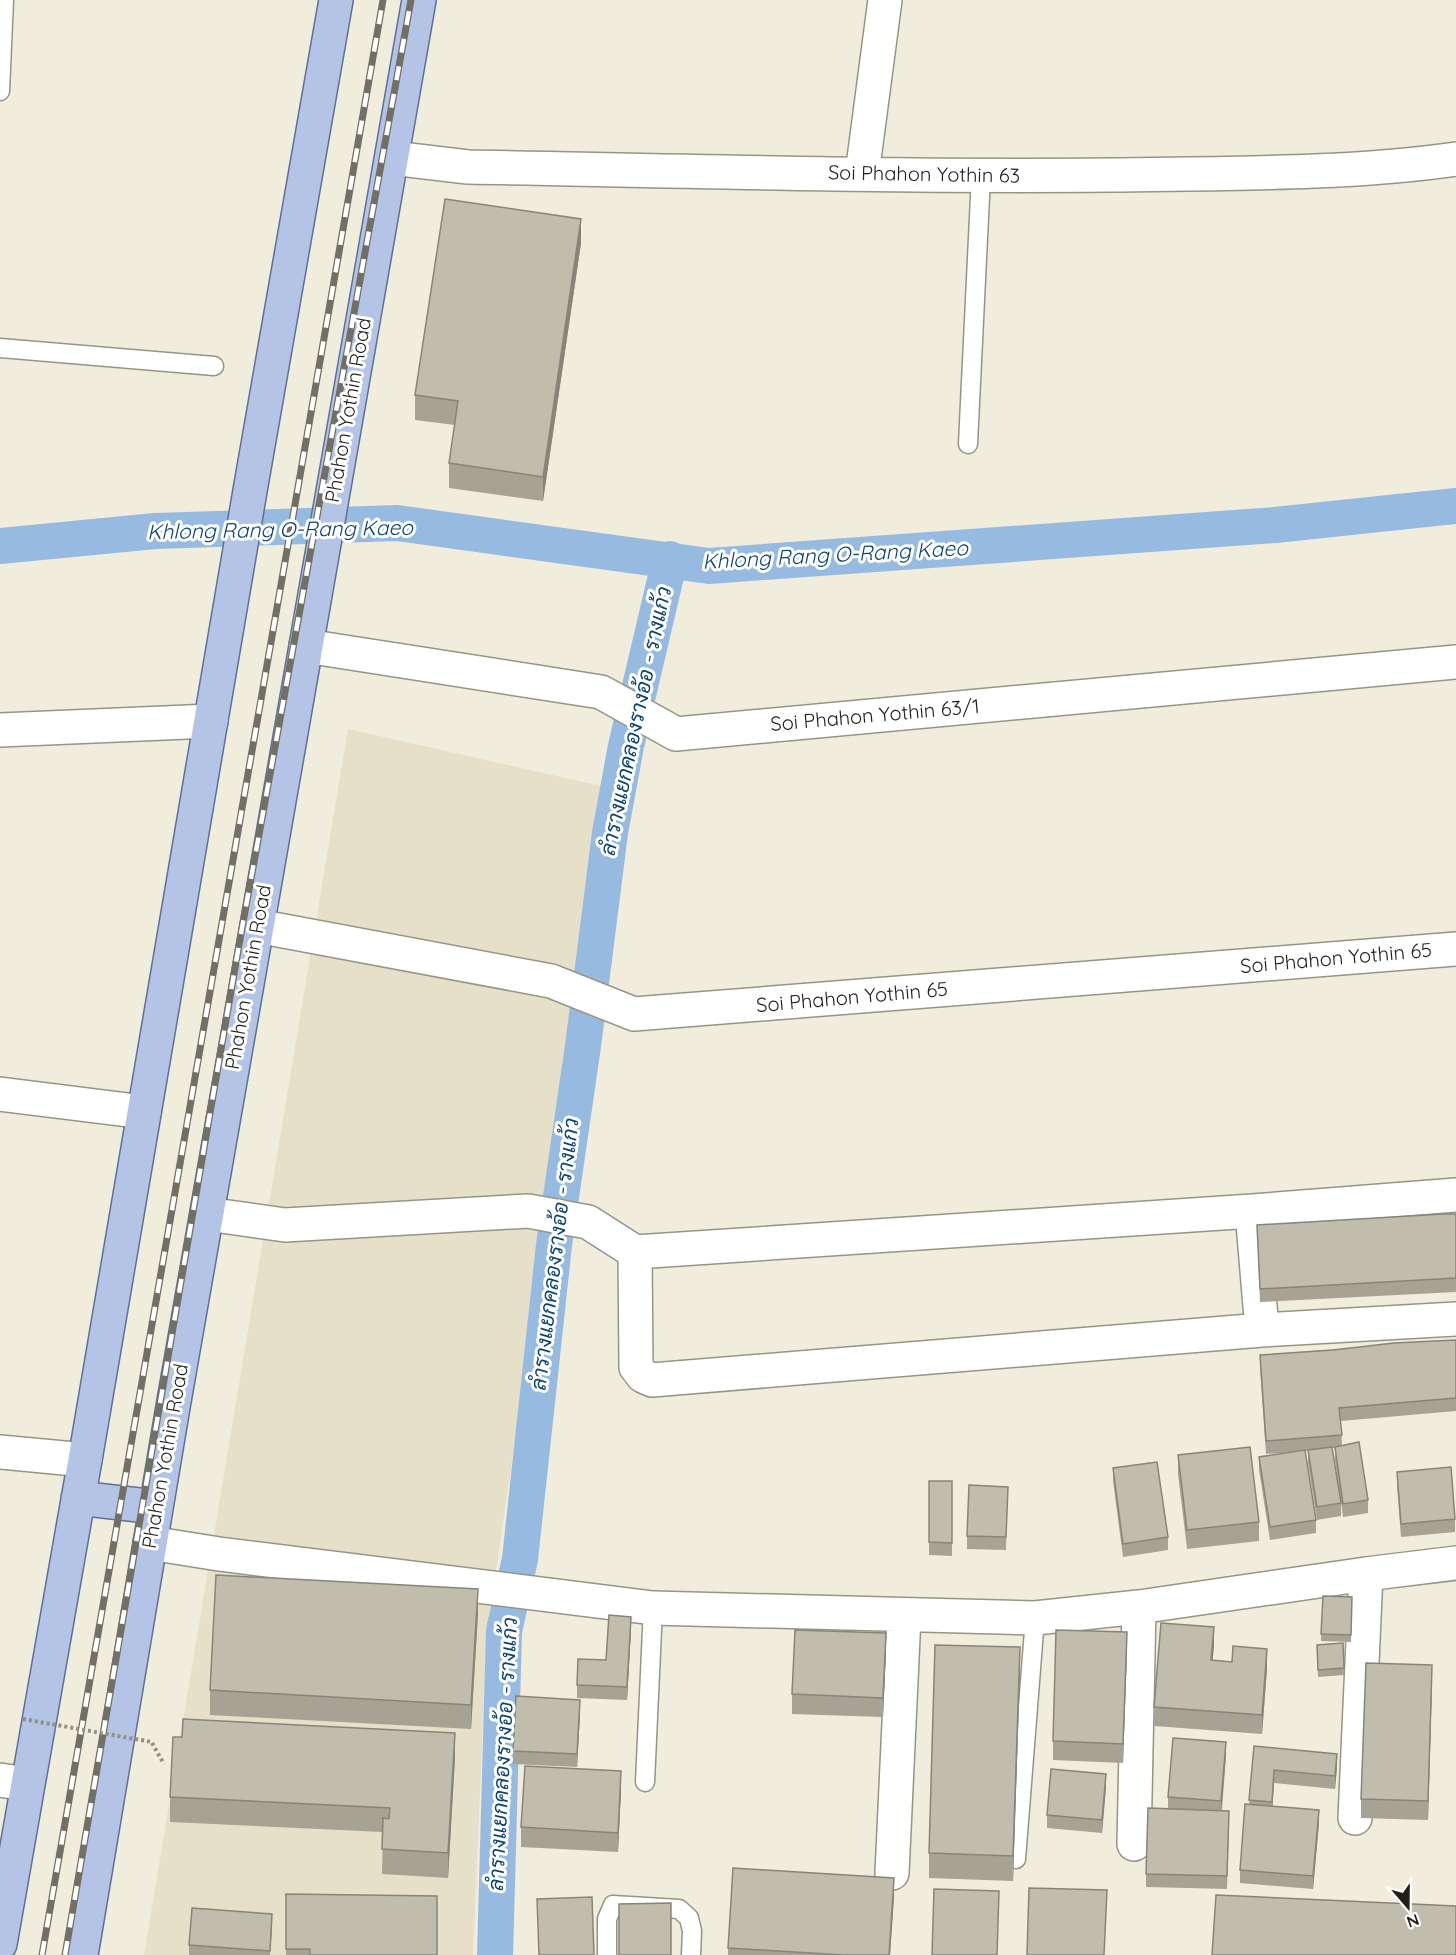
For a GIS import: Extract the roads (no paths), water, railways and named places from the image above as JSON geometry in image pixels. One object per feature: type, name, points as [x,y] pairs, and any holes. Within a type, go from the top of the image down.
[{"type":"main road","points":[[0,1944],[14,1782],[85,1460],[336,0]]},
{"type":"main road","name":"Phahon Yothin Road","points":[[81,1955],[156,1507],[419,0]]},
{"type":"main road","points":[[78,1498],[156,1507]]},
{"type":"street","points":[[862,174],[885,0]]},
{"type":"street","name":"Soi Phahon Yothin 63","points":[[392,158],[468,167],[981,176],[1276,173],[1411,165],[1456,159]]},
{"type":"street","name":"Soi Phahon Yothin 63/1","points":[[306,646],[601,692],[676,734],[1456,662]]},
{"type":"street","points":[[0,730],[211,721]]},
{"type":"street","name":"Soi Phahon Yothin 65","points":[[257,926],[551,981],[634,1014],[1456,949]]},
{"type":"street","points":[[0,1094],[144,1112]]},
{"type":"street","points":[[207,1214],[285,1225],[528,1211],[588,1222],[635,1252],[1456,1196]]},
{"type":"street","points":[[1252,1211],[1262,1330]]},
{"type":"street","points":[[635,1252],[636,1367],[643,1377],[652,1380],[1262,1330],[1456,1319]]},
{"type":"street","points":[[0,1452],[85,1460]]},
{"type":"street","points":[[150,1543],[219,1554],[653,1608],[904,1616],[1035,1618],[1139,1607],[1456,1563]]},
{"type":"street","points":[[1355,1818],[1366,1574]]},
{"type":"street","points":[[1134,1844],[1139,1607]]},
{"type":"street","points":[[892,1873],[904,1616]]},
{"type":"lane","points":[[0,91],[4,0]]},
{"type":"lane","points":[[968,444],[981,176]]},
{"type":"lane","points":[[0,348],[214,366]]},
{"type":"lane","points":[[645,1782],[653,1608]]},
{"type":"lane","points":[[1016,1859],[1035,1618]]},
{"type":"lane","points":[[607,1955],[607,1919],[613,1905],[679,1909],[689,1918],[692,1931],[692,1955]]},
{"type":"waterway","name":"Khlong Rang O-Rang Kaeo","points":[[0,546],[155,531],[397,523],[709,566],[1275,525],[1456,506]]},
{"type":"waterway","name":"ลำรางแยกคลองรางอ้อ - รางแก้ว","points":[[495,1955],[504,1631],[520,1559],[554,1245],[583,1046],[610,833],[626,746],[670,559]]},
{"type":"railway","points":[[42,1955],[383,0]]},
{"type":"railway","points":[[65,1955],[240,939],[411,0]]}]
